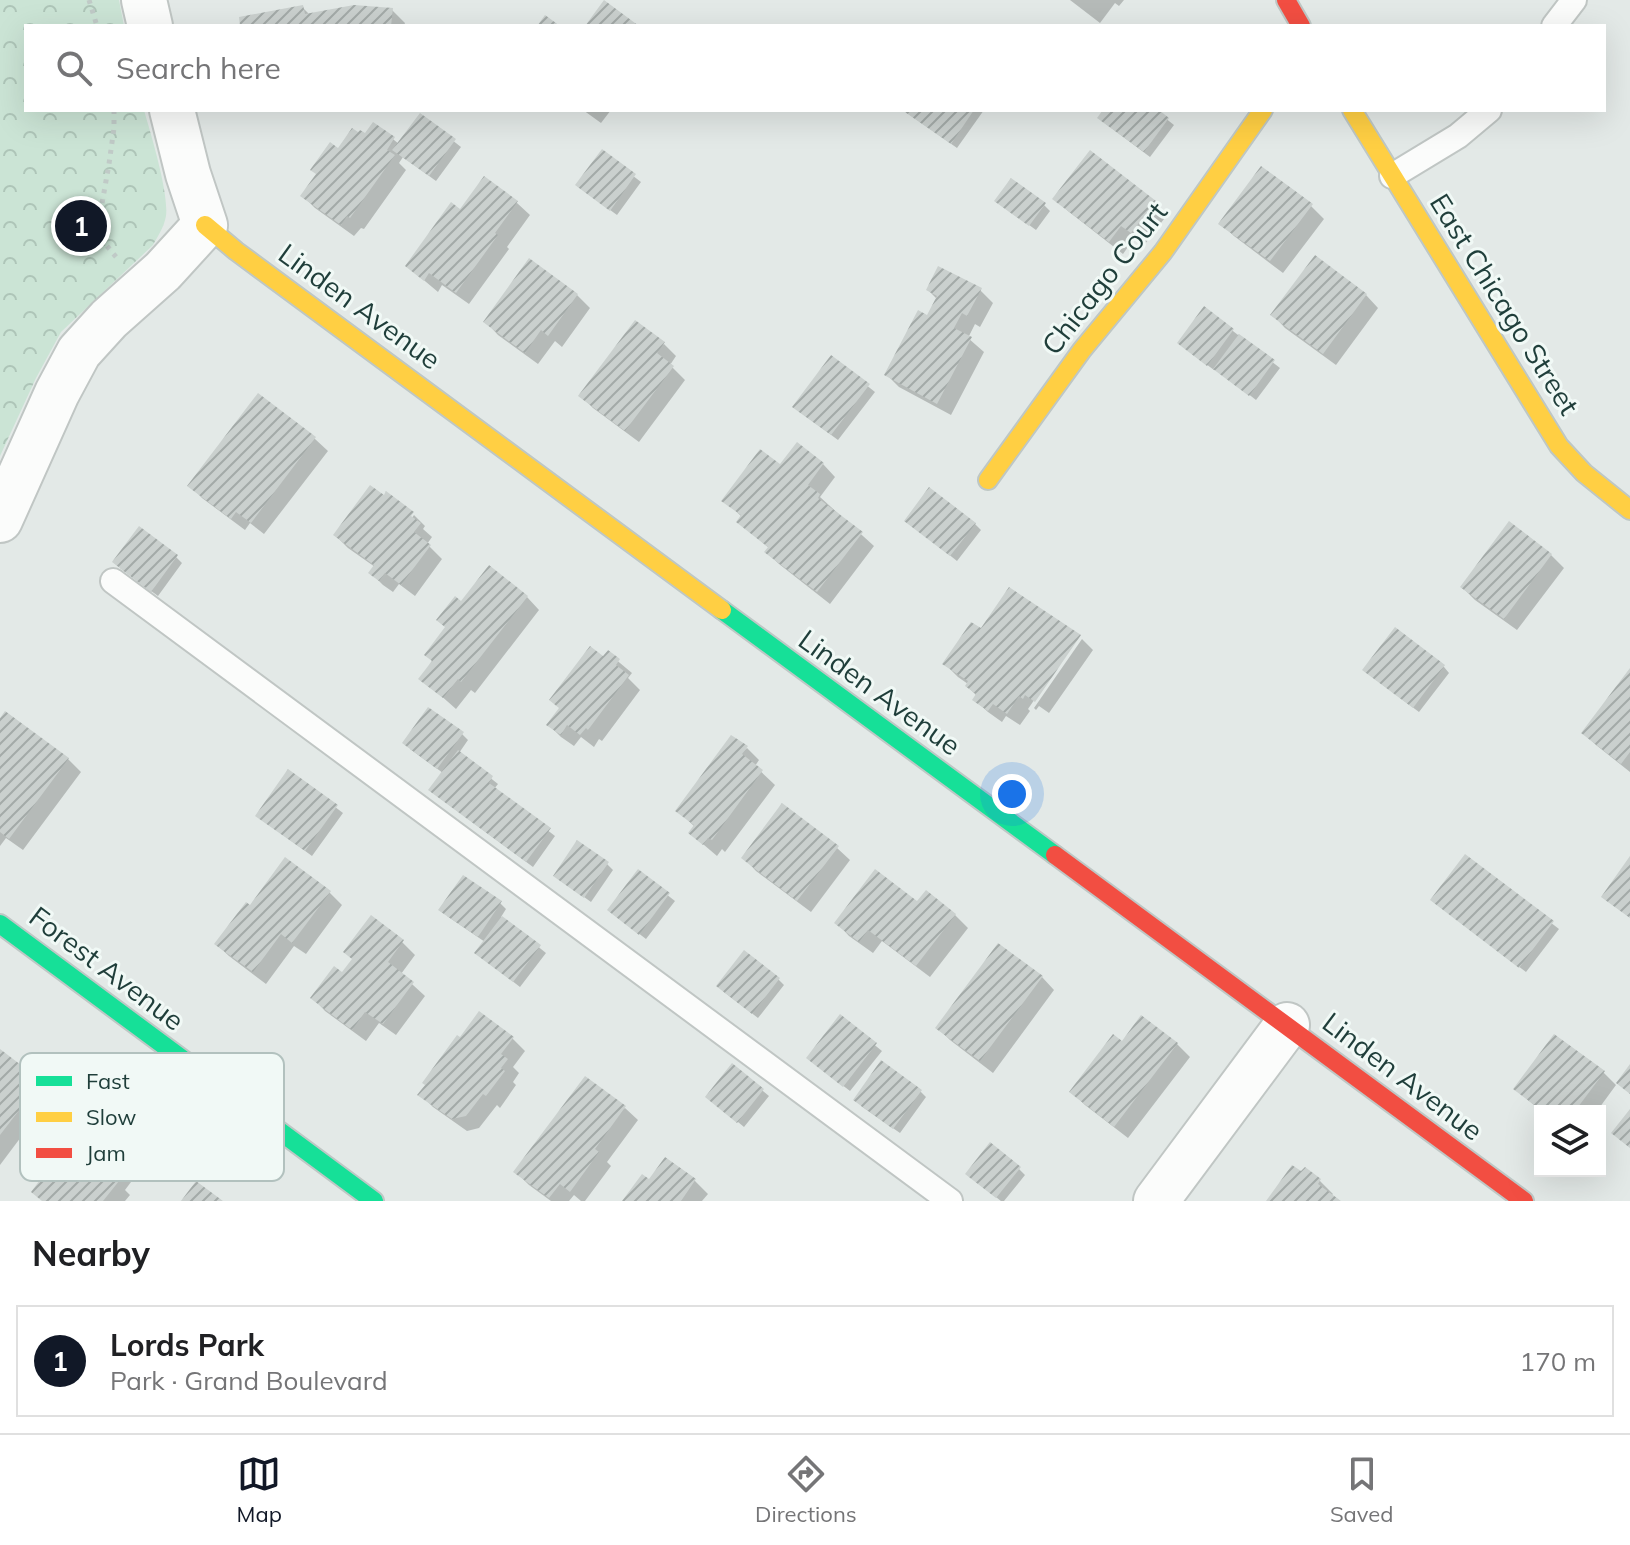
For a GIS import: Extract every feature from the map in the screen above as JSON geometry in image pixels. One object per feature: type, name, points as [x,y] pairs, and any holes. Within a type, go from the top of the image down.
[{"type":"street","points":[[144,0],[150,24]]},
{"type":"street","points":[[1286,0],[1300,24]]},
{"type":"street","points":[[0,520],[57,393],[79,352],[109,319],[163,271],[205,225],[172,112]]},
{"type":"street","name":"Chicago Court","points":[[988,480],[1082,350],[1163,252],[1262,112]]},
{"type":"street","name":"East Chicago Street","points":[[1353,112],[1559,446],[1588,479],[1630,510]]},
{"type":"street","name":"Linden Avenue","points":[[205,225],[236,251],[1524,1201]]},
{"type":"street","name":"Forest Avenue","points":[[0,924],[174,1053]]},
{"type":"street","points":[[1156,1201],[1287,1025]]},
{"type":"street","name":"Forest Avenue","points":[[284,1134],[374,1201]]},
{"type":"lane","points":[[1556,24],[1574,0]]},
{"type":"lane","points":[[1392,176],[1458,136],[1487,112]]},
{"type":"lane","points":[[113,581],[950,1201]]},
{"type":"path","points":[[89,0],[96,24]]},
{"type":"path","points":[[114,112],[98,226],[101,239],[118,259]]},
{"type":"green space","points":[[0,0],[119,0],[124,24],[24,24],[24,112],[145,112],[165,193],[164,224],[153,245],[61,332],[0,456]]},
{"type":"building","points":[[604,0],[636,24],[586,24]]},
{"type":"building","points":[[303,5],[305,14],[354,5],[393,8],[391,24],[240,24],[239,17]]},
{"type":"building","points":[[545,15],[557,24],[538,24]]},
{"type":"building","points":[[905,112],[973,112],[951,144]]},
{"type":"building","points":[[1102,112],[1162,112],[1169,118],[1144,152],[1097,118]]},
{"type":"building","points":[[420,113],[456,139],[429,176],[392,150]]},
{"type":"building","points":[[373,122],[395,137],[387,150],[395,155],[350,218],[347,216],[341,225],[300,196],[316,174],[310,170],[330,142],[338,148],[352,128],[365,133]]},
{"type":"building","points":[[602,149],[636,174],[610,211],[575,185]]},
{"type":"building","points":[[1090,150],[1156,201],[1131,233],[1121,226],[1109,242],[1052,199]]},
{"type":"building","points":[[1261,166],[1313,204],[1270,261],[1218,224]]},
{"type":"building","points":[[484,176],[518,201],[495,233],[498,235],[456,293],[429,273],[424,281],[405,266],[451,202],[460,209]]},
{"type":"building","points":[[1011,178],[1046,203],[1029,226],[994,201]]},
{"type":"building","points":[[1315,255],[1367,294],[1323,354],[1270,315]]},
{"type":"building","points":[[529,258],[578,294],[548,336],[541,330],[525,353],[483,322]]},
{"type":"building","points":[[938,266],[982,288],[967,316],[962,313],[954,328],[972,337],[937,404],[884,375],[918,310],[927,315],[937,296],[926,290]]},
{"type":"building","points":[[1204,306],[1234,329],[1207,366],[1177,343]]},
{"type":"building","points":[[635,320],[665,342],[657,353],[674,366],[625,431],[578,396]]},
{"type":"building","points":[[1239,334],[1275,360],[1249,396],[1213,369]]},
{"type":"building","points":[[831,355],[870,384],[831,435],[792,407]]},
{"type":"building","points":[[258,393],[316,437],[251,523],[236,512],[231,519],[187,486]]},
{"type":"building","points":[[797,442],[824,463],[808,485],[820,494],[818,498],[863,532],[817,592],[764,552],[768,547],[736,522],[741,515],[721,501],[760,449],[780,464]]},
{"type":"building","points":[[370,485],[384,495],[386,491],[414,512],[411,516],[421,523],[414,532],[431,545],[401,585],[385,573],[379,581],[368,573],[374,565],[333,535]]},
{"type":"building","points":[[929,487],[976,523],[950,556],[904,521]]},
{"type":"building","points":[[1509,521],[1552,554],[1504,619],[1460,587]]},
{"type":"building","points":[[139,526],[178,555],[151,592],[112,562]]},
{"type":"building","points":[[489,565],[528,596],[461,682],[458,679],[443,698],[418,679],[432,661],[424,655],[445,627],[436,620],[455,596],[461,601]]},
{"type":"building","points":[[1009,587],[1081,635],[1035,702],[1025,695],[1023,699],[1019,696],[1007,714],[993,704],[988,711],[972,700],[976,694],[965,686],[968,681],[942,664],[971,622],[981,628]]},
{"type":"building","points":[[1395,627],[1445,665],[1413,708],[1362,670]]},
{"type":"building","points":[[590,646],[603,656],[608,650],[620,659],[616,665],[629,675],[588,730],[586,728],[580,735],[567,725],[561,735],[546,725],[559,708],[549,700]]},
{"type":"building","points":[[1630,668],[1630,752],[1621,764],[1581,733]]},
{"type":"building","points":[[428,707],[464,732],[437,769],[402,743]]},
{"type":"building","points":[[5,711],[69,758],[9,839],[0,832],[0,718]]},
{"type":"building","points":[[731,735],[748,746],[742,754],[763,770],[712,840],[708,838],[703,845],[688,833],[694,825],[675,811]]},
{"type":"building","points":[[458,750],[493,776],[489,783],[551,828],[526,862],[428,790]]},
{"type":"building","points":[[288,769],[338,805],[305,851],[255,816]]},
{"type":"building","points":[[782,803],[839,846],[797,901],[741,858]]},
{"type":"building","points":[[577,840],[609,862],[584,898],[553,876]]},
{"type":"building","points":[[1465,854],[1554,921],[1519,968],[1430,900]]},
{"type":"building","points":[[1630,856],[1630,918],[1601,897]]},
{"type":"building","points":[[285,857],[331,891],[292,943],[281,934],[253,972],[214,944],[246,902],[250,905]]},
{"type":"building","points":[[638,869],[670,893],[639,935],[607,910]]},
{"type":"building","points":[[875,869],[917,901],[926,890],[956,914],[916,966],[868,930],[859,942],[834,923]]},
{"type":"building","points":[[463,875],[502,901],[478,937],[438,910]]},
{"type":"building","points":[[371,915],[404,940],[388,962],[414,982],[383,1024],[365,1012],[352,1030],[310,998],[334,966],[342,972],[352,959],[343,952]]},
{"type":"building","points":[[502,916],[541,945],[513,982],[474,953]]},
{"type":"building","points":[[998,943],[1043,976],[980,1061],[935,1028]]},
{"type":"building","points":[[744,950],[780,978],[752,1014],[716,986]]},
{"type":"building","points":[[479,1011],[514,1037],[501,1054],[508,1059],[501,1068],[505,1071],[466,1116],[452,1119],[417,1095],[425,1085],[422,1083],[457,1035],[460,1037]]},
{"type":"building","points":[[840,1014],[877,1043],[843,1087],[806,1058]]},
{"type":"building","points":[[1141,1015],[1178,1043],[1114,1127],[1069,1092],[1113,1034],[1122,1041]]},
{"type":"building","points":[[1554,1034],[1605,1071],[1580,1105],[1534,1105],[1513,1089]]},
{"type":"building","points":[[0,1049],[20,1064],[20,1109],[0,1135]]},
{"type":"building","points":[[881,1060],[922,1090],[893,1129],[853,1100]]},
{"type":"building","points":[[732,1063],[764,1089],[737,1123],[705,1097]]},
{"type":"building","points":[[1630,1064],[1630,1094],[1616,1083]]},
{"type":"building","points":[[585,1076],[626,1106],[595,1149],[599,1152],[570,1192],[560,1184],[549,1198],[513,1172]]},
{"type":"building","points":[[1630,1109],[1630,1148],[1611,1133]]},
{"type":"building","points":[[990,1142],[1021,1167],[996,1198],[965,1174]]},
{"type":"building","points":[[665,1157],[696,1179],[681,1201],[622,1201],[642,1174],[649,1179]]},
{"type":"building","points":[[1292,1165],[1301,1171],[1305,1167],[1321,1179],[1318,1184],[1341,1201],[1266,1201]]},
{"type":"building","points":[[39,1181],[119,1181],[103,1201],[42,1201],[31,1192]]},
{"type":"building","points":[[196,1181],[223,1201],[181,1201]]},
{"type":"traffic: fast","points":[[722,610],[1055,855]]},
{"type":"traffic: fast","points":[[0,924],[174,1053]]},
{"type":"traffic: fast","points":[[284,1134],[374,1201]]},
{"type":"traffic: slow","points":[[988,480],[1082,350],[1163,252],[1262,112]]},
{"type":"traffic: slow","points":[[1353,112],[1559,446],[1584,473],[1630,510]]},
{"type":"traffic: slow","points":[[205,225],[722,610]]},
{"type":"traffic: jam","points":[[1286,0],[1300,24]]},
{"type":"traffic: jam","points":[[1055,855],[1524,1201]]},
{"type":"place","name":"Lords Park","points":[[81,226]]}]
